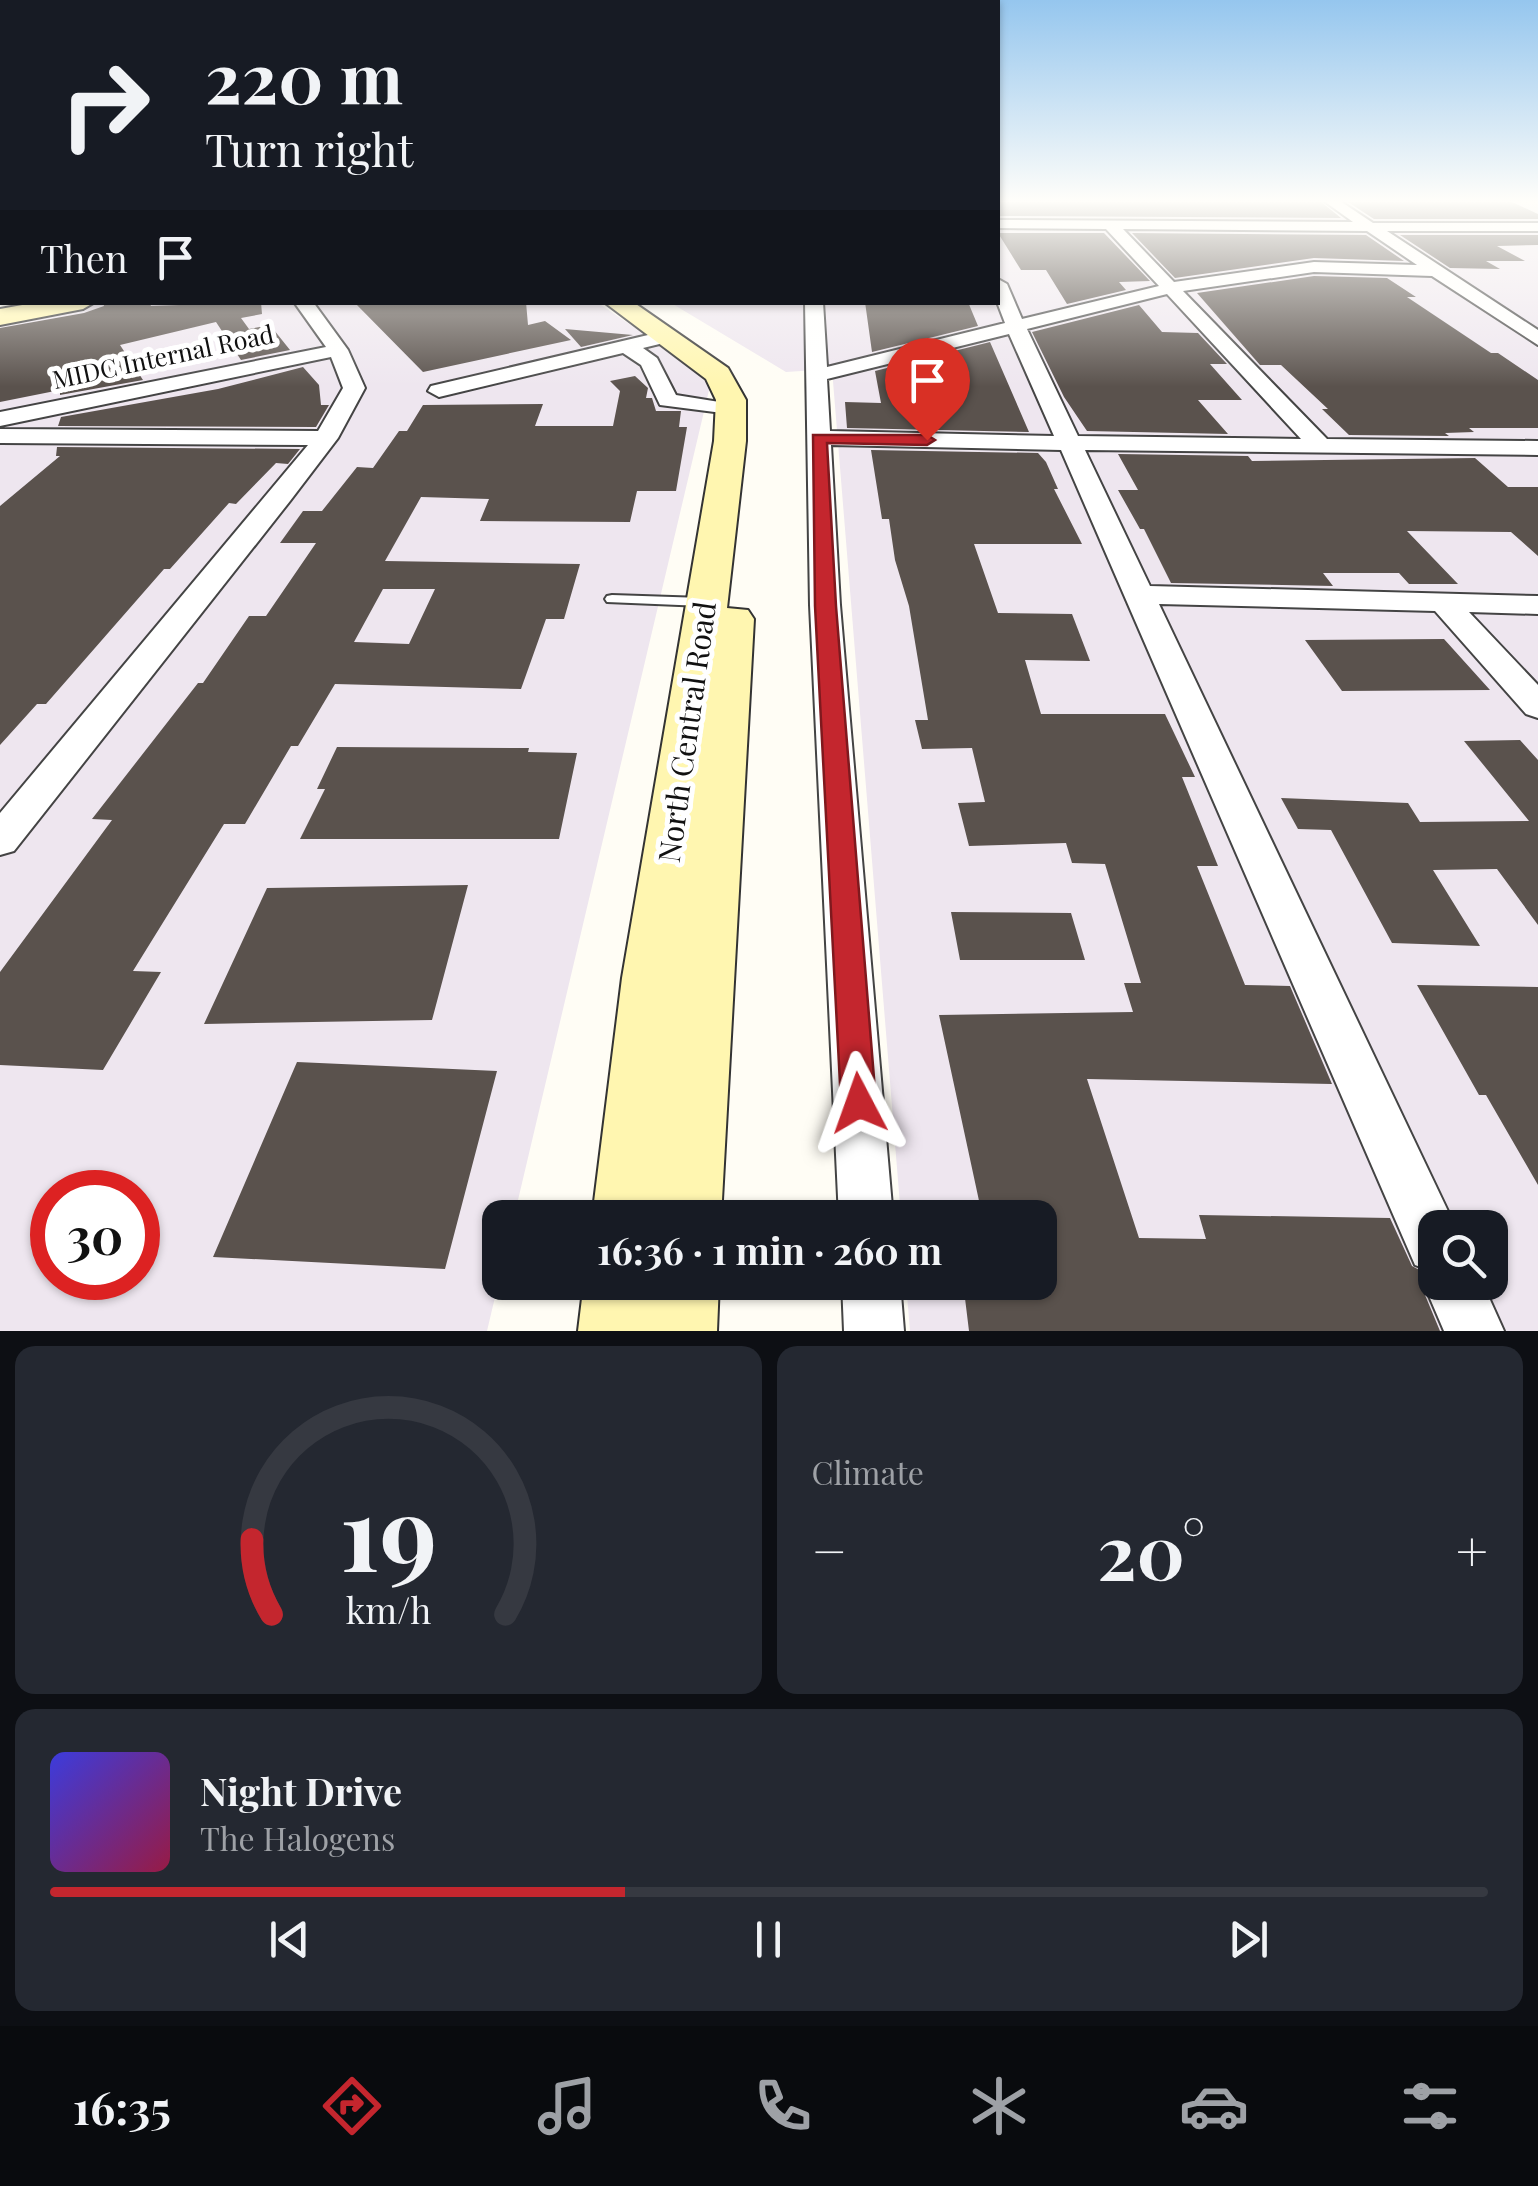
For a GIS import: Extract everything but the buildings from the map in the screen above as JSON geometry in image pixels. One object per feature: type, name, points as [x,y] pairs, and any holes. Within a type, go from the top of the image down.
[{"type":"main road","points":[[0,314],[45,306]]},
{"type":"main road","name":"North Central Road","points":[[632,1200],[653,978],[730,441],[731,400],[718,374],[637,322]]},
{"type":"main road","name":"North Central Road","points":[[637,322],[732,367],[754,407],[692,1073],[684,1200]]},
{"type":"main road","points":[[619,1331],[622,1300]]},
{"type":"main road","points":[[676,1331],[678,1300]]},
{"type":"street","points":[[1146,263],[1321,446]]},
{"type":"street","points":[[1425,263],[1538,340]]},
{"type":"street","points":[[816,376],[1170,288],[1314,267],[1435,270]]},
{"type":"street","points":[[1000,289],[1051,410],[1070,443],[1419,1210]]},
{"type":"street","points":[[0,840],[326,438],[354,388],[338,350],[305,305]]},
{"type":"street","points":[[814,305],[825,606],[865,1200]]},
{"type":"street","points":[[439,391],[637,322]]},
{"type":"street","name":"MIDC Internal Road","points":[[0,419],[338,350]]},
{"type":"street","points":[[0,436],[326,438]]},
{"type":"street","points":[[819,438],[1538,448]]},
{"type":"street","points":[[1140,596],[1538,605]]},
{"type":"street","points":[[1444,604],[1538,706]]},
{"type":"street","points":[[872,1300],[874,1331]]},
{"type":"street","points":[[1460,1300],[1474,1331]]},
{"type":"lane","points":[[612,600],[707,602]]},
{"type":"shaded area","points":[[1000,263],[1538,263],[1538,1331],[910,1331],[907,1300],[1057,1300],[1057,1200],[900,1200],[832,369],[786,372],[674,305],[1000,305]]},
{"type":"shaded area","points":[[87,305],[601,305],[683,360],[710,386],[518,1200],[482,1200],[482,1300],[494,1300],[487,1331],[0,1331],[0,320]]},
{"type":"route","points":[[859,1103],[825,606],[819,438],[927,440]]}]
